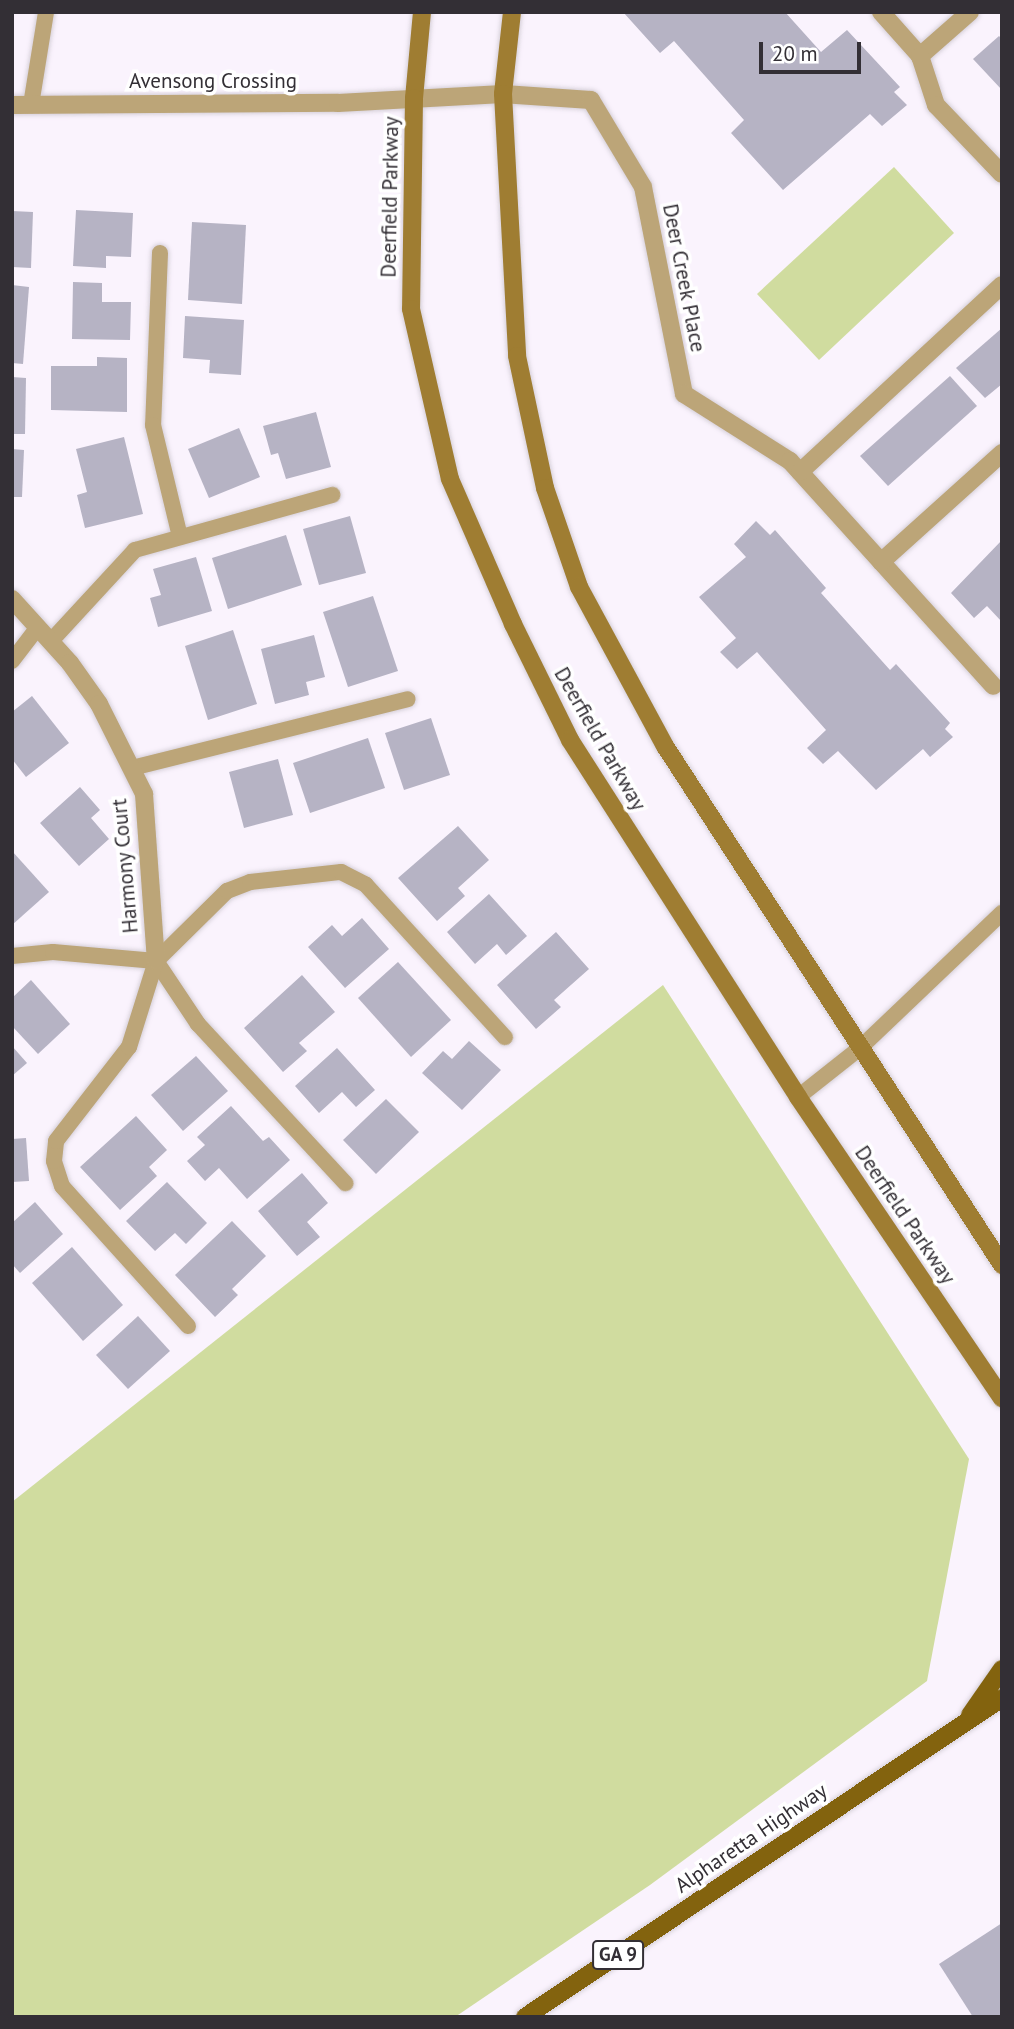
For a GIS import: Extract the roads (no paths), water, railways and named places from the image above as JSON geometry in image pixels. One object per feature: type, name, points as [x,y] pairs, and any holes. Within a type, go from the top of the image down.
[{"type":"main road","name":"Deerfield Parkway","points":[[422,12],[414,98],[411,309],[450,479],[530,663],[570,740],[798,1097],[1002,1398]]},
{"type":"main road","points":[[512,12],[503,94],[517,356],[545,488],[579,587],[647,717],[1002,1265]]},
{"type":"main road","points":[[964,1723],[1002,1669]]},
{"type":"main road","name":"Alpharetta Highway","points":[[525,2017],[1002,1698]]},
{"type":"street","points":[[881,12],[920,56],[936,105],[1002,174]]},
{"type":"street","points":[[920,56],[970,12]]},
{"type":"street","name":"Deer Creek Place","points":[[414,98],[503,94],[591,100],[643,187],[684,394],[790,461],[993,686]]},
{"type":"street","name":"Avensong Crossing","points":[[12,105],[414,98]]},
{"type":"street","points":[[800,472],[1002,285]]},
{"type":"street","points":[[881,562],[1002,453]]},
{"type":"street","name":"Harmony Court","points":[[12,599],[51,641],[99,704],[144,794],[156,961]]},
{"type":"lane","points":[[31,105],[46,12]]},
{"type":"lane","points":[[160,253],[153,425],[180,537]]},
{"type":"lane","points":[[51,641],[135,550],[332,495]]},
{"type":"lane","points":[[12,661],[38,627]]},
{"type":"lane","points":[[132,768],[408,699]]},
{"type":"lane","points":[[188,1326],[62,1186],[54,1161],[56,1141],[129,1047],[156,961],[227,891],[250,882],[341,872],[366,885],[505,1037]]},
{"type":"lane","points":[[798,1097],[860,1048],[1002,913]]},
{"type":"lane","points":[[12,957],[53,952],[156,961]]},
{"type":"lane","points":[[156,961],[198,1024],[345,1183]]}]
